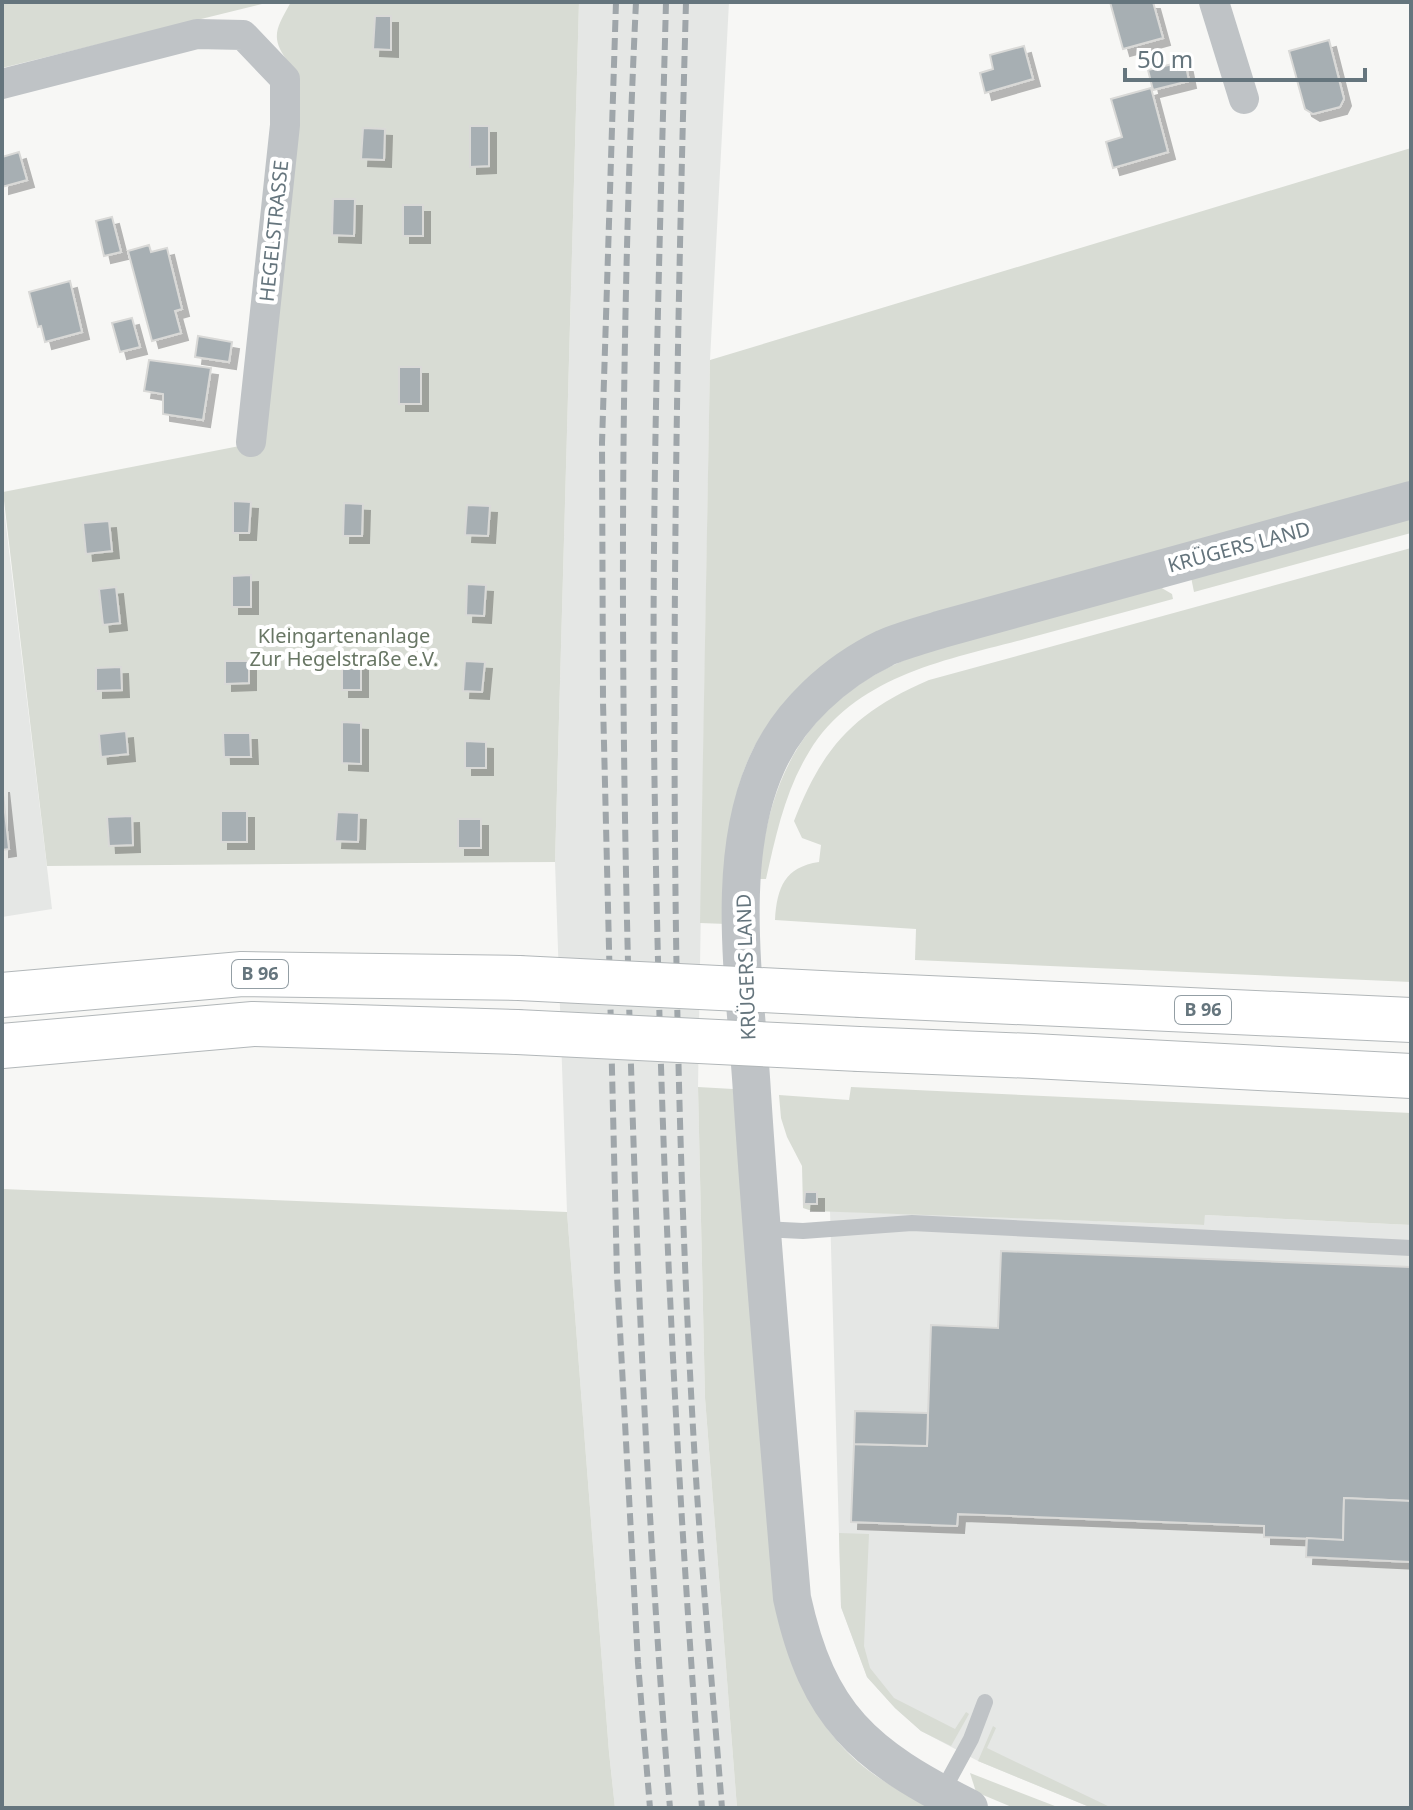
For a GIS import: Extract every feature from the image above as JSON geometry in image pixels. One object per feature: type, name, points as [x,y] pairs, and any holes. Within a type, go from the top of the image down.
[{"type":"highway","name":"B 96","points":[[2,995],[242,974],[519,978],[1411,1020]]},
{"type":"highway","points":[[2,1046],[253,1024],[517,1032],[1411,1076]]},
{"type":"street","points":[[1214,2],[1244,99]]},
{"type":"street","name":"HEGELSTRASSE","points":[[2,84],[197,34],[243,35],[285,79],[285,125],[251,442]]},
{"type":"street","name":"KRÜGERS LAND","points":[[955,1801],[894,1767],[863,1742],[840,1716],[816,1678],[801,1639],[792,1598],[761,1229],[742,923],[746,825],[755,792],[784,734],[811,700],[864,659],[888,647],[942,629],[1411,500]]},
{"type":"lane","points":[[761,1229],[803,1231],[912,1223],[1411,1248]]},
{"type":"lane","points":[[955,1801],[960,1759],[980,1720],[985,1702]]},
{"type":"shaded area","points":[[579,2],[729,2],[710,360],[698,1087],[705,1398],[737,1808],[615,1808],[609,1752],[567,1212],[555,862]]},
{"type":"shaded area","points":[[2,492],[52,909],[2,917]]},
{"type":"shaded area","points":[[830,1211],[1203,1225],[1205,1215],[1411,1225],[1411,1808],[1092,1808],[978,1761],[921,1731],[895,1708],[867,1677],[841,1607]]},
{"type":"green space","points":[[2,2],[270,2],[2,68]]},
{"type":"green space","name":"Kleingartenanlage Zur Hegelstraße e.V.","points":[[291,2],[579,2],[555,862],[47,866],[3,492],[255,443],[290,64],[279,47],[277,33]]},
{"type":"green space","points":[[1411,148],[1411,485],[794,692],[753,749],[736,796],[728,847],[727,924],[700,923],[710,360]]},
{"type":"green space","points":[[1411,517],[1411,533],[1194,592],[1191,577]]},
{"type":"green space","points":[[1411,548],[1411,982],[915,960],[916,929],[775,920],[778,898],[785,880],[798,869],[819,862],[821,845],[802,838],[794,821],[817,772],[830,752],[861,719],[903,692],[929,680]]},
{"type":"green space","points":[[1160,587],[1172,594],[1173,599],[934,664],[877,688],[851,705],[828,726],[801,767],[782,814],[766,879],[759,879],[772,807],[783,775],[799,746],[819,720],[843,697],[872,676],[917,655]]},
{"type":"green space","points":[[698,1087],[733,1089],[800,1683],[829,1731],[855,1759],[891,1786],[931,1808],[737,1808],[705,1398]]},
{"type":"green space","points":[[851,1087],[1411,1113],[1411,1225],[1205,1215],[1204,1225],[812,1211],[803,1208],[802,1166],[787,1137],[779,1095],[849,1100]]},
{"type":"green space","points":[[2,1189],[567,1212],[615,1808],[2,1808]]},
{"type":"green space","points":[[839,1533],[869,1534],[864,1646],[870,1668],[894,1698],[955,1729],[966,1712],[969,1714],[951,1746],[921,1731],[867,1677],[841,1607]]},
{"type":"green space","points":[[993,1726],[996,1728],[987,1748],[1112,1808],[1092,1808],[978,1761]]},
{"type":"green space","points":[[970,1773],[1060,1808],[1014,1808],[976,1792]]},
{"type":"building","points":[[1110,2],[1153,2],[1163,38],[1123,49]]},
{"type":"building","points":[[375,16],[391,16],[391,50],[373,49]]},
{"type":"building","points":[[1329,40],[1344,99],[1340,107],[1313,114],[1305,109],[1289,51]]},
{"type":"building","points":[[1024,46],[1033,79],[985,93],[980,73],[993,69],[990,55]]},
{"type":"building","points":[[1185,61],[1189,81],[1153,90],[1148,70]]},
{"type":"building","points":[[1151,88],[1168,152],[1113,168],[1106,142],[1122,137],[1111,99]]},
{"type":"building","points":[[470,126],[489,126],[489,166],[470,167]]},
{"type":"building","points":[[363,128],[385,129],[384,160],[361,159]]},
{"type":"building","points":[[19,152],[27,180],[2,187],[2,157]]},
{"type":"building","points":[[333,199],[355,199],[354,236],[332,235]]},
{"type":"building","points":[[403,205],[423,205],[423,236],[403,236]]},
{"type":"building","points":[[112,217],[121,252],[104,256],[96,221]]},
{"type":"building","points":[[149,245],[151,252],[167,248],[182,309],[175,311],[181,333],[152,341],[128,251]]},
{"type":"building","points":[[70,281],[82,332],[45,342],[29,292]]},
{"type":"building","points":[[132,318],[140,347],[120,352],[112,323]]},
{"type":"building","points":[[198,336],[232,342],[229,362],[195,357]]},
{"type":"building","points":[[149,360],[211,368],[203,420],[163,414],[163,394],[144,391]]},
{"type":"building","points":[[399,367],[421,367],[421,404],[399,404]]},
{"type":"building","points":[[233,501],[251,502],[249,533],[233,533]]},
{"type":"building","points":[[344,503],[363,504],[362,536],[343,536]]},
{"type":"building","points":[[467,505],[490,506],[488,536],[465,535]]},
{"type":"building","points":[[109,521],[112,551],[86,554],[83,523]]},
{"type":"building","points":[[251,575],[251,607],[232,607],[232,576]]},
{"type":"building","points":[[467,584],[486,585],[484,616],[466,615]]},
{"type":"building","points":[[116,587],[120,623],[103,625],[99,589]]},
{"type":"building","points":[[342,657],[361,658],[361,690],[342,690]]},
{"type":"building","points":[[225,661],[249,661],[249,683],[225,684]]},
{"type":"building","points":[[465,661],[485,662],[482,692],[463,691]]},
{"type":"building","points":[[121,667],[122,690],[96,691],[96,668]]},
{"type":"building","points":[[342,722],[361,723],[361,764],[342,763]]},
{"type":"building","points":[[126,731],[128,754],[101,757],[99,734]]},
{"type":"building","points":[[223,733],[250,733],[251,757],[224,757]]},
{"type":"building","points":[[465,741],[486,742],[486,768],[465,768]]},
{"type":"building","points":[[2,785],[9,849],[2,850]]},
{"type":"building","points":[[221,811],[247,811],[247,842],[221,842]]},
{"type":"building","points":[[337,812],[359,813],[358,842],[335,841]]},
{"type":"building","points":[[132,816],[133,845],[109,846],[107,817]]},
{"type":"building","points":[[458,819],[481,819],[481,848],[458,848]]},
{"type":"building","points":[[805,1192],[817,1192],[817,1204],[804,1204]]},
{"type":"building","points":[[1001,1251],[1411,1267],[1411,1501],[1344,1498],[1343,1540],[1264,1537],[1264,1526],[958,1514],[957,1526],[851,1522],[854,1444],[927,1446],[931,1325],[998,1328]]},
{"type":"building","points":[[855,1411],[928,1413],[927,1446],[854,1444]]},
{"type":"building","points":[[1344,1498],[1411,1501],[1411,1562],[1306,1557],[1307,1538],[1343,1540]]},
{"type":"railway","points":[[616,2],[602,443],[603,702],[617,1275],[638,1663],[650,1808]]},
{"type":"railway","points":[[636,2],[624,377],[626,876],[644,1404],[670,1808]]},
{"type":"railway","points":[[666,2],[654,507],[657,935],[671,1309],[684,1559],[702,1808]]},
{"type":"railway","points":[[686,2],[675,537],[675,893],[684,1250],[693,1428],[722,1808]]}]
